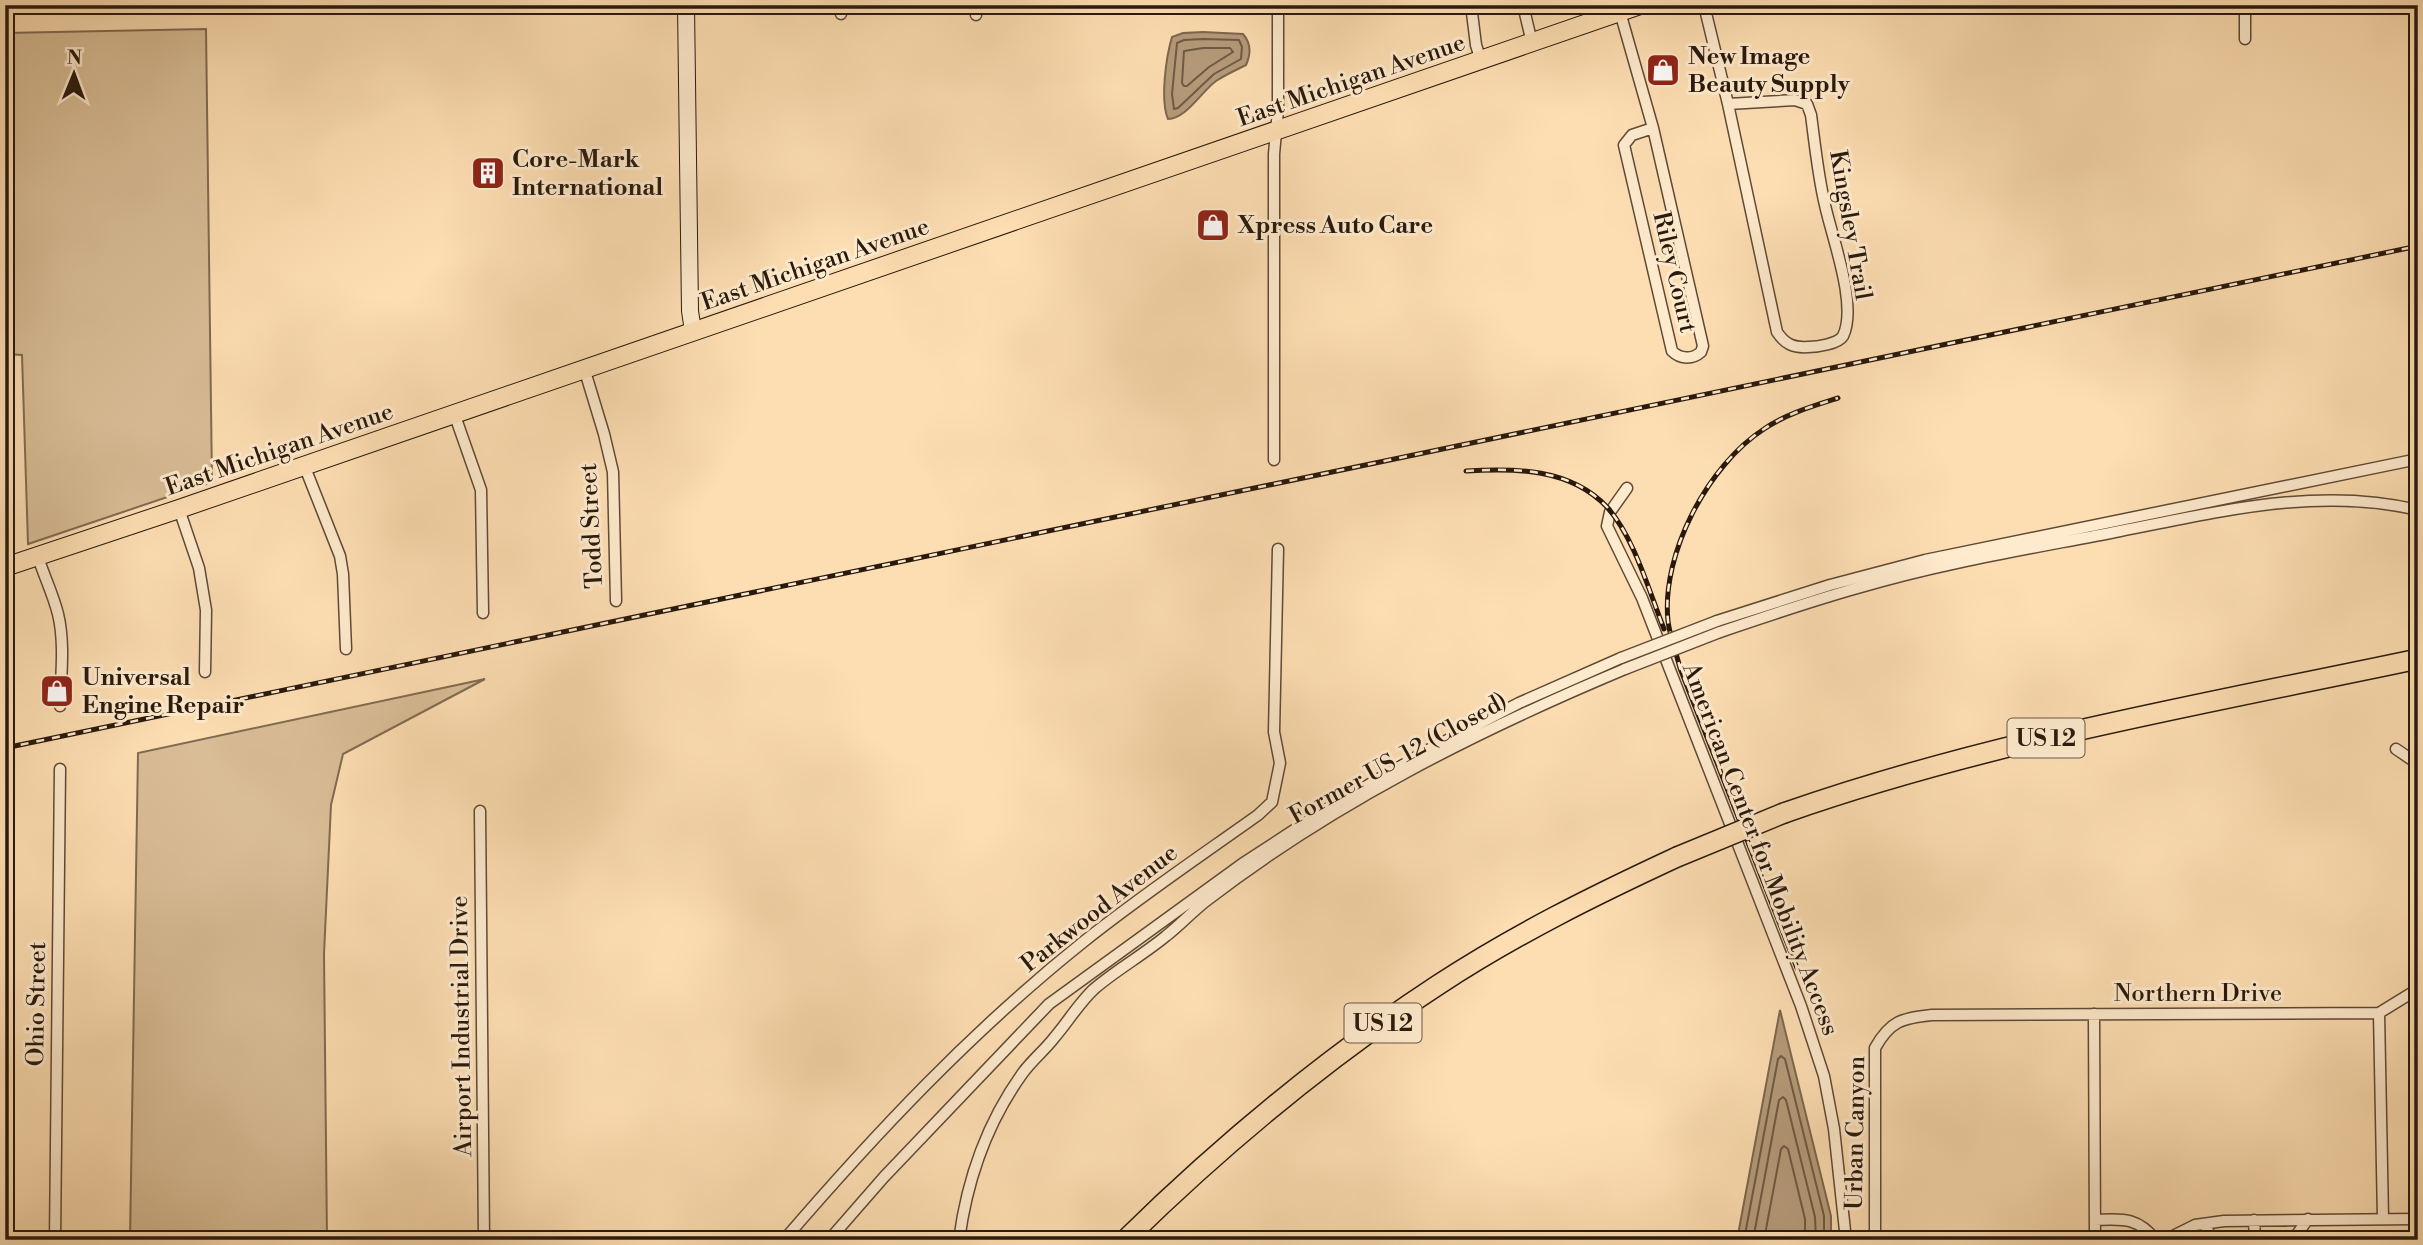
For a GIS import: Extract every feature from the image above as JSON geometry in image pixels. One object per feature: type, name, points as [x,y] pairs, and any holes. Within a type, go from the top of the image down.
[{"type":"highway","name":"US 12","points":[[1125,1240],[1237,1135],[1367,1034],[1440,984],[1517,937],[1608,889],[1677,857],[1784,813],[1985,751],[2418,659]]},
{"type":"main road","name":"East Michigan Avenue","points":[[5,567],[1640,5]]},
{"type":"street","points":[[686,5],[690,311],[693,331]]},
{"type":"street","points":[[1274,460],[1274,167],[1278,131],[1278,5]]},
{"type":"street","points":[[1471,5],[1476,45],[1481,61]]},
{"type":"street","points":[[1523,5],[1532,43]]},
{"type":"street","name":"Kingsley Trail","points":[[1704,5],[1777,332],[1784,342],[1791,346],[1810,347],[1838,341],[1842,337],[1847,306],[1844,278],[1824,203],[1807,104],[1795,100],[1728,104]]},
{"type":"street","points":[[2245,5],[2245,39]]},
{"type":"street","name":"Riley Court","points":[[1620,12],[1653,128],[1703,346],[1701,352],[1691,357],[1676,355],[1672,351],[1624,145],[1632,135],[1653,128]]},
{"type":"street","name":"Todd Street","points":[[584,368],[613,472],[616,601]]},
{"type":"street","points":[[454,413],[481,490],[483,613]]},
{"type":"street","points":[[829,1240],[884,1177],[1049,1004],[1242,864],[1317,815],[1428,750],[1519,703],[1620,658],[1719,626],[1830,585],[1925,560],[2418,459]]},
{"type":"street","points":[[304,466],[340,556],[345,649]]},
{"type":"street","name":"American Center for Mobility Access","points":[[1627,488],[1610,512],[1607,526],[1642,598],[1801,1006],[1824,1076],[1834,1129],[1846,1240]]},
{"type":"street","points":[[1719,626],[1920,572],[2252,506],[2336,500],[2391,504],[2418,510]]},
{"type":"street","points":[[179,509],[199,568],[203,591],[206,610],[205,672]]},
{"type":"street","name":"Parkwood Avenue","points":[[784,1240],[853,1159],[1006,1009],[1082,943],[1272,802],[1280,763],[1274,732],[1278,549]]},
{"type":"street","points":[[38,557],[58,614],[62,644],[60,706]]},
{"type":"street","name":"Former US-12 (Closed)","points":[[959,1240],[963,1210],[976,1162],[1000,1108],[1023,1072],[1093,990],[1165,937],[1202,904],[1367,794],[1441,752],[1526,711],[1719,626]]},
{"type":"street","points":[[2396,749],[2418,764]]},
{"type":"street","name":"Ohio Street","points":[[55,1240],[60,769]]},
{"type":"street","name":"Airport Industrial Drive","points":[[480,811],[484,1240]]},
{"type":"street","points":[[2383,1219],[2379,1013],[2418,989]]},
{"type":"street","name":"Northern Drive","points":[[2095,1240],[2094,1014],[2379,1013]]},
{"type":"street","name":"Urban Canyon","points":[[1875,1240],[1875,1048],[1882,1035],[1892,1025],[1906,1018],[1931,1015],[2094,1014]]},
{"type":"street","points":[[2293,1240],[2308,1219]]},
{"type":"street","points":[[2165,1240],[2195,1225],[2205,1224],[2254,1220],[2418,1219]]},
{"type":"street","points":[[2096,1220],[2133,1220],[2146,1228],[2156,1240]]},
{"type":"street","points":[[2254,1220],[2255,1240]]},
{"type":"street","points":[[2205,1224],[2213,1240]]},
{"type":"shaded area","points":[[206,29],[212,482],[28,544],[22,355],[5,354],[5,33]]},
{"type":"shaded area","points":[[485,679],[343,754],[331,805],[324,954],[327,1240],[130,1240],[138,753]]},
{"type":"water","points":[[1183,33],[1243,34],[1249,49],[1246,65],[1216,81],[1181,115],[1168,119],[1164,90],[1172,37]]},
{"type":"water","points":[[1780,1010],[1831,1216],[1831,1240],[1737,1240]]},
{"type":"railway","points":[[5,748],[2418,246]]},
{"type":"railway","points":[[1797,968],[1680,668],[1668,621],[1668,595],[1672,568],[1692,513],[1724,465],[1744,445],[1772,424],[1838,398]]},
{"type":"railway","points":[[1466,471],[1541,473],[1559,478],[1592,494],[1607,507],[1625,533],[1664,629]]},
{"type":"place","name":"New Image Beauty Supply","points":[[1663,70]]},
{"type":"place","name":"Core-Mark International","points":[[488,173]]},
{"type":"place","name":"Xpress Auto Care","points":[[1213,225]]},
{"type":"place","name":"Universal Engine Repair","points":[[57,691]]}]
